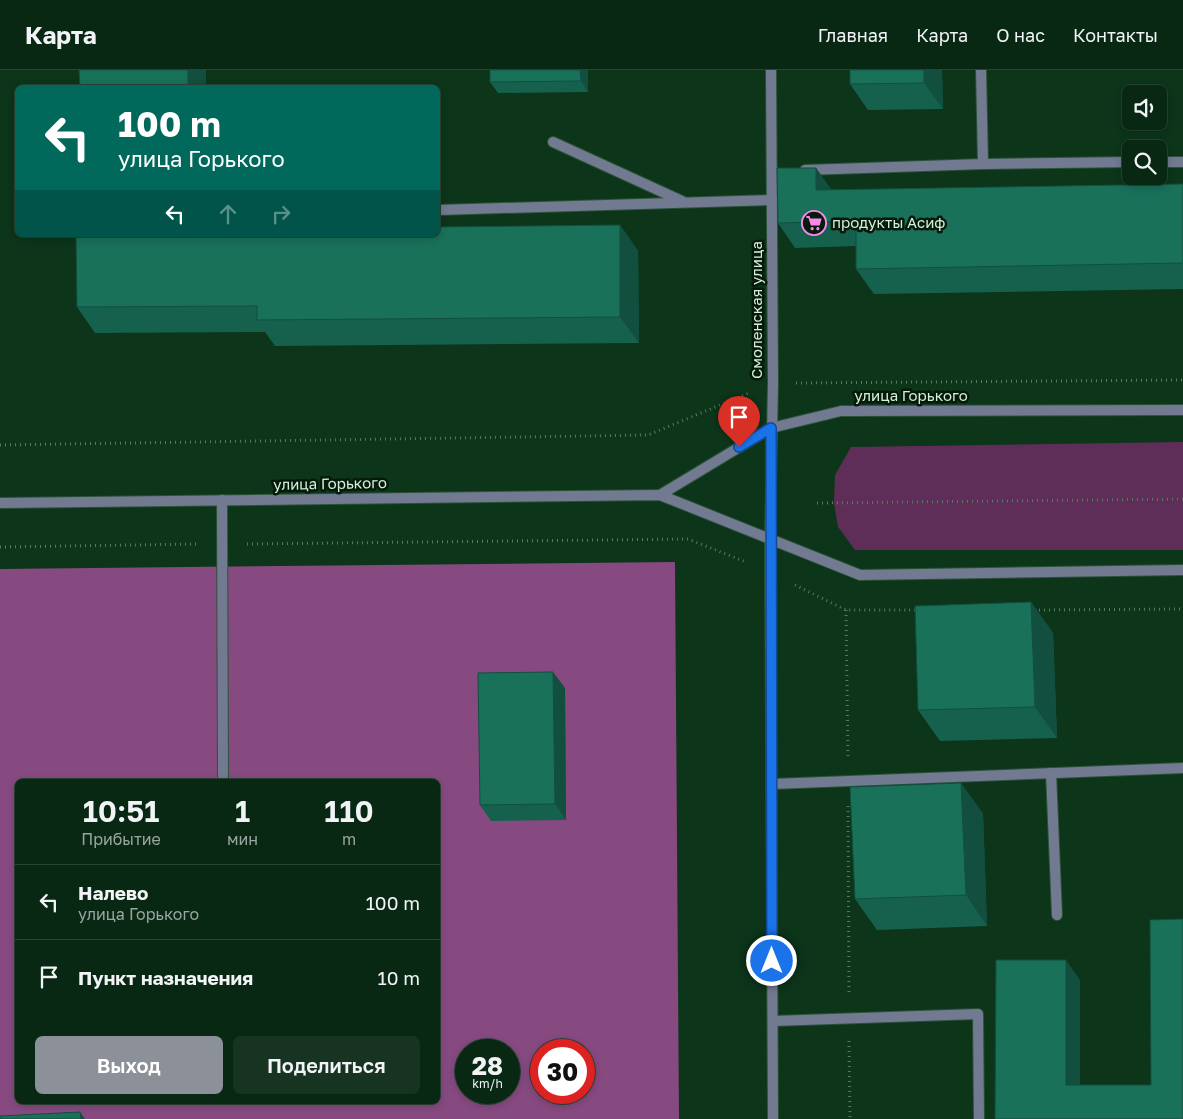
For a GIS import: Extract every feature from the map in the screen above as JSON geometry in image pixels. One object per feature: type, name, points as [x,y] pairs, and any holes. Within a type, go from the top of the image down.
[{"type":"street","name":"Смоленская улица","points":[[771,70],[781,170],[772,200],[773,383],[770,572],[773,1119]]},
{"type":"street","points":[[981,70],[983,164]]},
{"type":"street","points":[[553,142],[685,202]]},
{"type":"street","points":[[781,170],[1122,162]]},
{"type":"street","points":[[1167,162],[1183,162]]},
{"type":"street","points":[[440,210],[772,200]]},
{"type":"street","name":"улица Горького","points":[[660,495],[771,428],[841,411],[1183,410]]},
{"type":"street","name":"улица Горького","points":[[0,503],[660,495],[860,575],[1183,570]]},
{"type":"street","points":[[222,500],[223,779]]},
{"type":"street","points":[[772,784],[1183,768]]},
{"type":"street","points":[[1051,773],[1057,915]]},
{"type":"street","points":[[773,1020],[978,1014],[979,1119]]},
{"type":"path","points":[[0,445],[648,435],[773,383],[1183,380]]},
{"type":"path","points":[[817,503],[1183,499]]},
{"type":"path","points":[[0,546],[688,539],[770,572],[846,610],[926,610]]},
{"type":"path","points":[[1024,610],[1183,609]]},
{"type":"path","points":[[846,610],[850,1119]]},
{"type":"shaded area","points":[[1183,442],[1183,550],[855,550],[838,527],[834,503],[835,475],[851,447]]},
{"type":"shaded area","points":[[675,562],[679,1119],[0,1119],[0,569]]},
{"type":"building","points":[[79,70],[188,70],[188,85],[80,85]]},
{"type":"building","points":[[490,70],[580,70],[581,81],[490,82]]},
{"type":"building","points":[[850,70],[924,70],[924,83],[850,84]]},
{"type":"building","points":[[777,168],[816,168],[816,190],[1183,184],[1183,263],[856,269],[856,221],[778,223]]},
{"type":"building","points":[[620,225],[620,317],[257,320],[257,306],[77,307],[76,237],[440,237],[440,227]]},
{"type":"building","points":[[1031,602],[1035,707],[918,710],[915,606]]},
{"type":"building","points":[[553,672],[555,804],[480,805],[478,673]]},
{"type":"building","points":[[961,783],[966,895],[855,899],[850,787]]},
{"type":"building","points":[[1183,919],[1183,1119],[995,1119],[996,960],[1066,960],[1066,1085],[1151,1085],[1150,920]]},
{"type":"building","points":[[80,1112],[81,1119],[0,1119],[0,1116]]},
{"type":"place","name":"продукты Асиф","points":[[814,223]]},
{"type":"route","points":[[739,447],[771,428],[772,961]]}]
